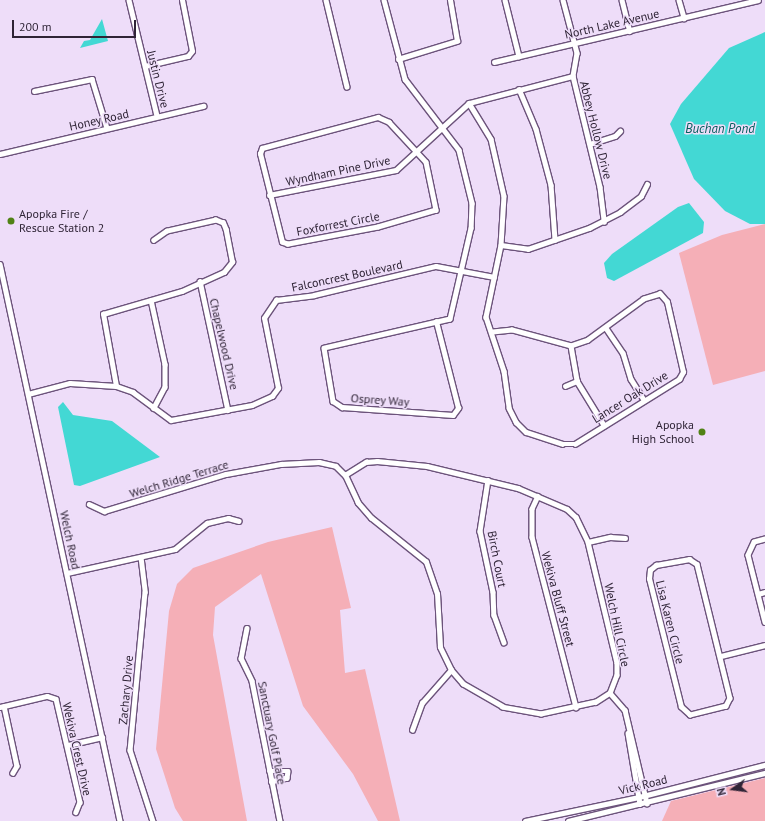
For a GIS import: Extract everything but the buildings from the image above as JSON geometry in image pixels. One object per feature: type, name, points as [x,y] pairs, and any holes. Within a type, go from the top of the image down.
[{"type":"street","name":"Justin Drive","points":[[129,0],[157,116]]},
{"type":"street","points":[[145,66],[188,56],[192,51],[182,0]]},
{"type":"street","points":[[326,0],[347,87]]},
{"type":"street","points":[[384,0],[398,59],[415,97],[443,126],[459,150],[472,203],[472,228],[463,269]]},
{"type":"street","points":[[398,59],[457,41],[450,0]]},
{"type":"street","points":[[505,0],[519,56]]},
{"type":"street","name":"Abbey Hollow Drive","points":[[563,0],[577,53],[573,76],[590,144],[604,222]]},
{"type":"street","points":[[622,0],[630,31]]},
{"type":"street","points":[[679,0],[684,18]]},
{"type":"street","name":"North Lake Avenue","points":[[494,62],[684,18],[737,2],[758,0]]},
{"type":"street","points":[[469,103],[573,76]]},
{"type":"street","points":[[34,91],[92,79],[107,128]]},
{"type":"street","points":[[519,89],[536,129],[551,185],[555,240]]},
{"type":"street","name":"Wyndham Pine Drive","points":[[269,195],[396,170],[469,103]]},
{"type":"street","name":"Lancer Oak Drive","points":[[469,103],[491,140],[504,196],[501,245],[486,317],[493,332],[504,371],[508,408],[526,432],[562,444],[575,444],[679,379],[683,372],[664,296],[653,295],[644,299],[606,328],[572,346]]},
{"type":"street","name":"Honey Road","points":[[0,154],[203,106]]},
{"type":"street","name":"Foxforrest Circle","points":[[378,117],[390,122],[418,150],[426,162],[436,204],[436,210],[429,215],[288,244],[278,236],[260,154],[267,144],[378,117]]},
{"type":"street","points":[[590,144],[615,136],[620,131]]},
{"type":"street","points":[[501,245],[528,249],[604,222],[641,196],[647,184]]},
{"type":"street","points":[[116,386],[103,314],[151,300],[200,282],[224,272],[232,262],[223,223],[216,220],[167,231],[154,240]]},
{"type":"street","name":"Welch Road","points":[[0,264],[120,821]]},
{"type":"street","name":"Falconcrest Boulevard","points":[[28,394],[70,383],[116,386],[134,392],[171,420],[228,410],[272,396],[278,388],[264,318],[276,300],[314,295],[436,266],[463,269],[494,277]]},
{"type":"street","name":"Osprey Way","points":[[436,322],[458,408],[453,415],[342,407],[333,401],[324,348],[436,322],[453,316],[463,269]]},
{"type":"street","name":"Chapelwood Drive","points":[[200,282],[228,410]]},
{"type":"street","points":[[151,300],[165,379],[165,387],[154,408]]},
{"type":"street","points":[[606,328],[623,353],[631,379],[644,400]]},
{"type":"street","points":[[493,332],[512,330],[572,346],[577,381],[604,425]]},
{"type":"street","points":[[565,386],[577,381]]},
{"type":"street","name":"Welch Hill Circle","points":[[345,474],[366,462],[377,461],[427,466],[488,480],[538,496],[576,517],[588,542],[617,664],[618,676],[610,693]]},
{"type":"street","name":"Welch Ridge Terrace","points":[[89,504],[104,511],[226,474],[282,464],[319,462],[336,466],[345,474]]},
{"type":"street","points":[[345,474],[358,504],[371,518],[426,562],[438,594],[440,647],[451,670],[463,684],[503,707],[521,712],[541,714],[576,708],[596,702],[610,693],[618,699],[628,724],[647,803]]},
{"type":"street","name":"Birch Court","points":[[488,480],[480,531],[494,592],[494,615],[504,642]]},
{"type":"street","name":"Wekiva Bluff Street","points":[[538,496],[532,509],[532,537],[576,708]]},
{"type":"street","points":[[67,573],[141,557],[183,545],[207,523],[228,518],[240,521]]},
{"type":"street","points":[[588,542],[610,536],[625,538]]},
{"type":"street","points":[[765,539],[754,542],[748,555],[765,622]]},
{"type":"street","name":"Zachary Drive","points":[[141,557],[145,592],[130,750],[153,821]]},
{"type":"street","name":"Lisa Karen Circle","points":[[694,560],[721,656],[729,703],[690,714],[685,713],[681,707],[652,594],[650,570],[656,565],[694,560]]},
{"type":"street","points":[[758,594],[765,592]]},
{"type":"street","name":"Sanctuary Golf Place","points":[[247,628],[242,658],[252,680],[271,782],[280,821]]},
{"type":"street","points":[[721,656],[765,645]]},
{"type":"street","points":[[412,730],[422,703],[451,670]]},
{"type":"street","name":"Wekiva Crest Drive","points":[[2,707],[52,697],[58,705],[80,802],[76,812]]},
{"type":"street","points":[[2,707],[17,766],[13,773]]},
{"type":"street","points":[[628,724],[629,754],[640,804]]},
{"type":"street","points":[[68,745],[102,737]]},
{"type":"street","name":"Vick Road","points":[[524,821],[645,796],[765,764]]},
{"type":"street","points":[[269,771],[288,771],[287,778],[271,782]]},
{"type":"street","name":"Vick Road","points":[[568,821],[647,803],[765,773]]},
{"type":"shaded area","points":[[765,224],[765,371],[713,385],[679,253],[722,235]]},
{"type":"shaded area","points":[[332,527],[351,608],[340,610],[345,673],[365,669],[400,821],[378,821],[353,774],[303,706],[261,574],[215,607],[213,635],[247,821],[183,821],[175,808],[156,749],[169,611],[177,584],[193,568],[268,542]]},
{"type":"shaded area","points":[[765,778],[765,821],[662,821],[671,801]]},
{"type":"water","points":[[102,19],[108,41],[80,48],[84,41],[90,40]]},
{"type":"water","name":"Buchan Pond","points":[[765,32],[765,224],[750,224],[725,211],[694,179],[670,124],[681,104],[729,48]]},
{"type":"water","points":[[689,203],[704,222],[703,233],[614,281],[607,278],[604,263],[612,254],[678,207]]},
{"type":"water","points":[[63,402],[73,415],[112,421],[160,457],[80,486],[74,485],[58,407]]},
{"type":"place","name":"Apopka Fire / Rescue Station 2","points":[[11,221]]},
{"type":"place","name":"Apopka High School","points":[[702,432]]}]
